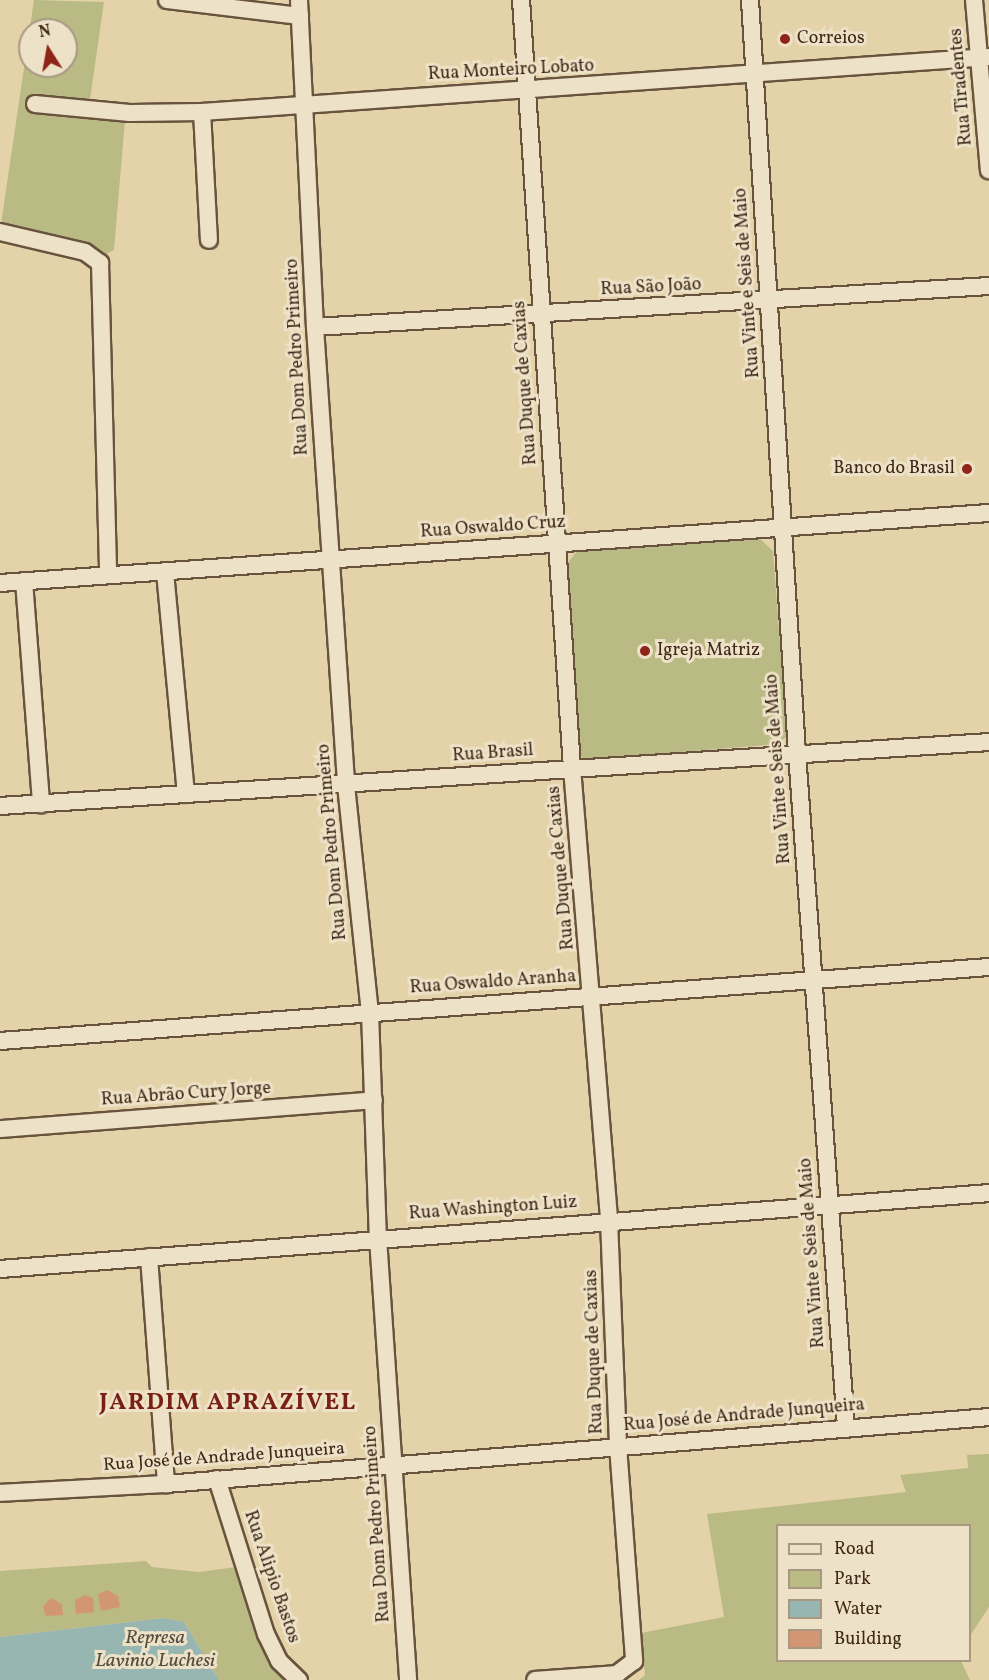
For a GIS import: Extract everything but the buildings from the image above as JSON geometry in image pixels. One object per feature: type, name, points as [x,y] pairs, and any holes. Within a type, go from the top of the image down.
[{"type":"street","points":[[167,0],[300,8]]},
{"type":"street","name":"Rua Duque de Caxias","points":[[521,0],[572,768],[609,1220],[618,1446],[634,1661],[617,1674],[535,1680]]},
{"type":"street","name":"Rua Vinte e Seis de Maio","points":[[750,0],[797,753],[815,979],[828,1204],[846,1426]]},
{"type":"street","name":"Rua Tiradentes","points":[[974,0],[984,58],[989,170]]},
{"type":"street","name":"Rua Dom Pedro Primeiro","points":[[300,8],[315,327],[346,785],[370,1012],[375,1100],[378,1238],[408,1680]]},
{"type":"street","name":"Rua Monteiro Lobato","points":[[35,104],[130,113],[202,112],[304,102],[526,90],[984,58]]},
{"type":"street","points":[[202,112],[209,240]]},
{"type":"street","points":[[0,232],[85,252],[100,263],[103,273],[108,575]]},
{"type":"street","name":"Rua São João","points":[[315,327],[989,286]]},
{"type":"street","name":"Rua Oswaldo Cruz","points":[[0,583],[989,513]]},
{"type":"street","points":[[165,572],[186,794]]},
{"type":"street","points":[[24,581],[41,804]]},
{"type":"street","name":"Rua Brasil","points":[[0,806],[989,742]]},
{"type":"street","name":"Rua Oswaldo Aranha","points":[[0,1041],[989,967]]},
{"type":"street","name":"Rua Abrão Cury Jorge","points":[[0,1129],[375,1100]]},
{"type":"street","name":"Rua Washington Luiz","points":[[0,1269],[609,1220],[989,1193]]},
{"type":"street","points":[[149,1257],[166,1484]]},
{"type":"street","name":"Rua José de Andrade Junqueira","points":[[0,1493],[166,1484],[846,1426],[989,1417]]},
{"type":"street","name":"Rua Alipio Bastos","points":[[217,1479],[266,1634],[279,1661],[299,1680]]},
{"type":"green space","points":[[34,0],[104,2],[90,100],[36,97],[125,120],[114,250],[104,255],[96,248],[1,224],[23,78],[78,78],[78,18],[31,18]]},
{"type":"green space","points":[[758,537],[773,551],[787,736],[778,744],[585,760],[577,752],[566,565],[577,551]]},
{"type":"green space","points":[[989,1454],[989,1607],[971,1634],[971,1524],[776,1524],[776,1662],[961,1662],[970,1680],[639,1680],[645,1675],[641,1633],[724,1617],[707,1514],[906,1492],[900,1475],[968,1468],[967,1455]]},
{"type":"green space","points":[[146,1561],[152,1567],[199,1572],[236,1567],[256,1636],[272,1669],[286,1680],[219,1680],[184,1622],[164,1618],[0,1637],[0,1571]]},
{"type":"water","name":"Represa Lavinio Luchesi","points":[[164,1618],[184,1622],[219,1680],[0,1680],[0,1637]]},
{"type":"place","name":"Correios","points":[[785,39]]},
{"type":"place","name":"Banco do Brasil","points":[[967,469]]},
{"type":"place","name":"Igreja Matriz","points":[[645,651]]},
{"type":"district","name":"JARDIM APRAZÍVEL","points":[[228,1404]]}]
